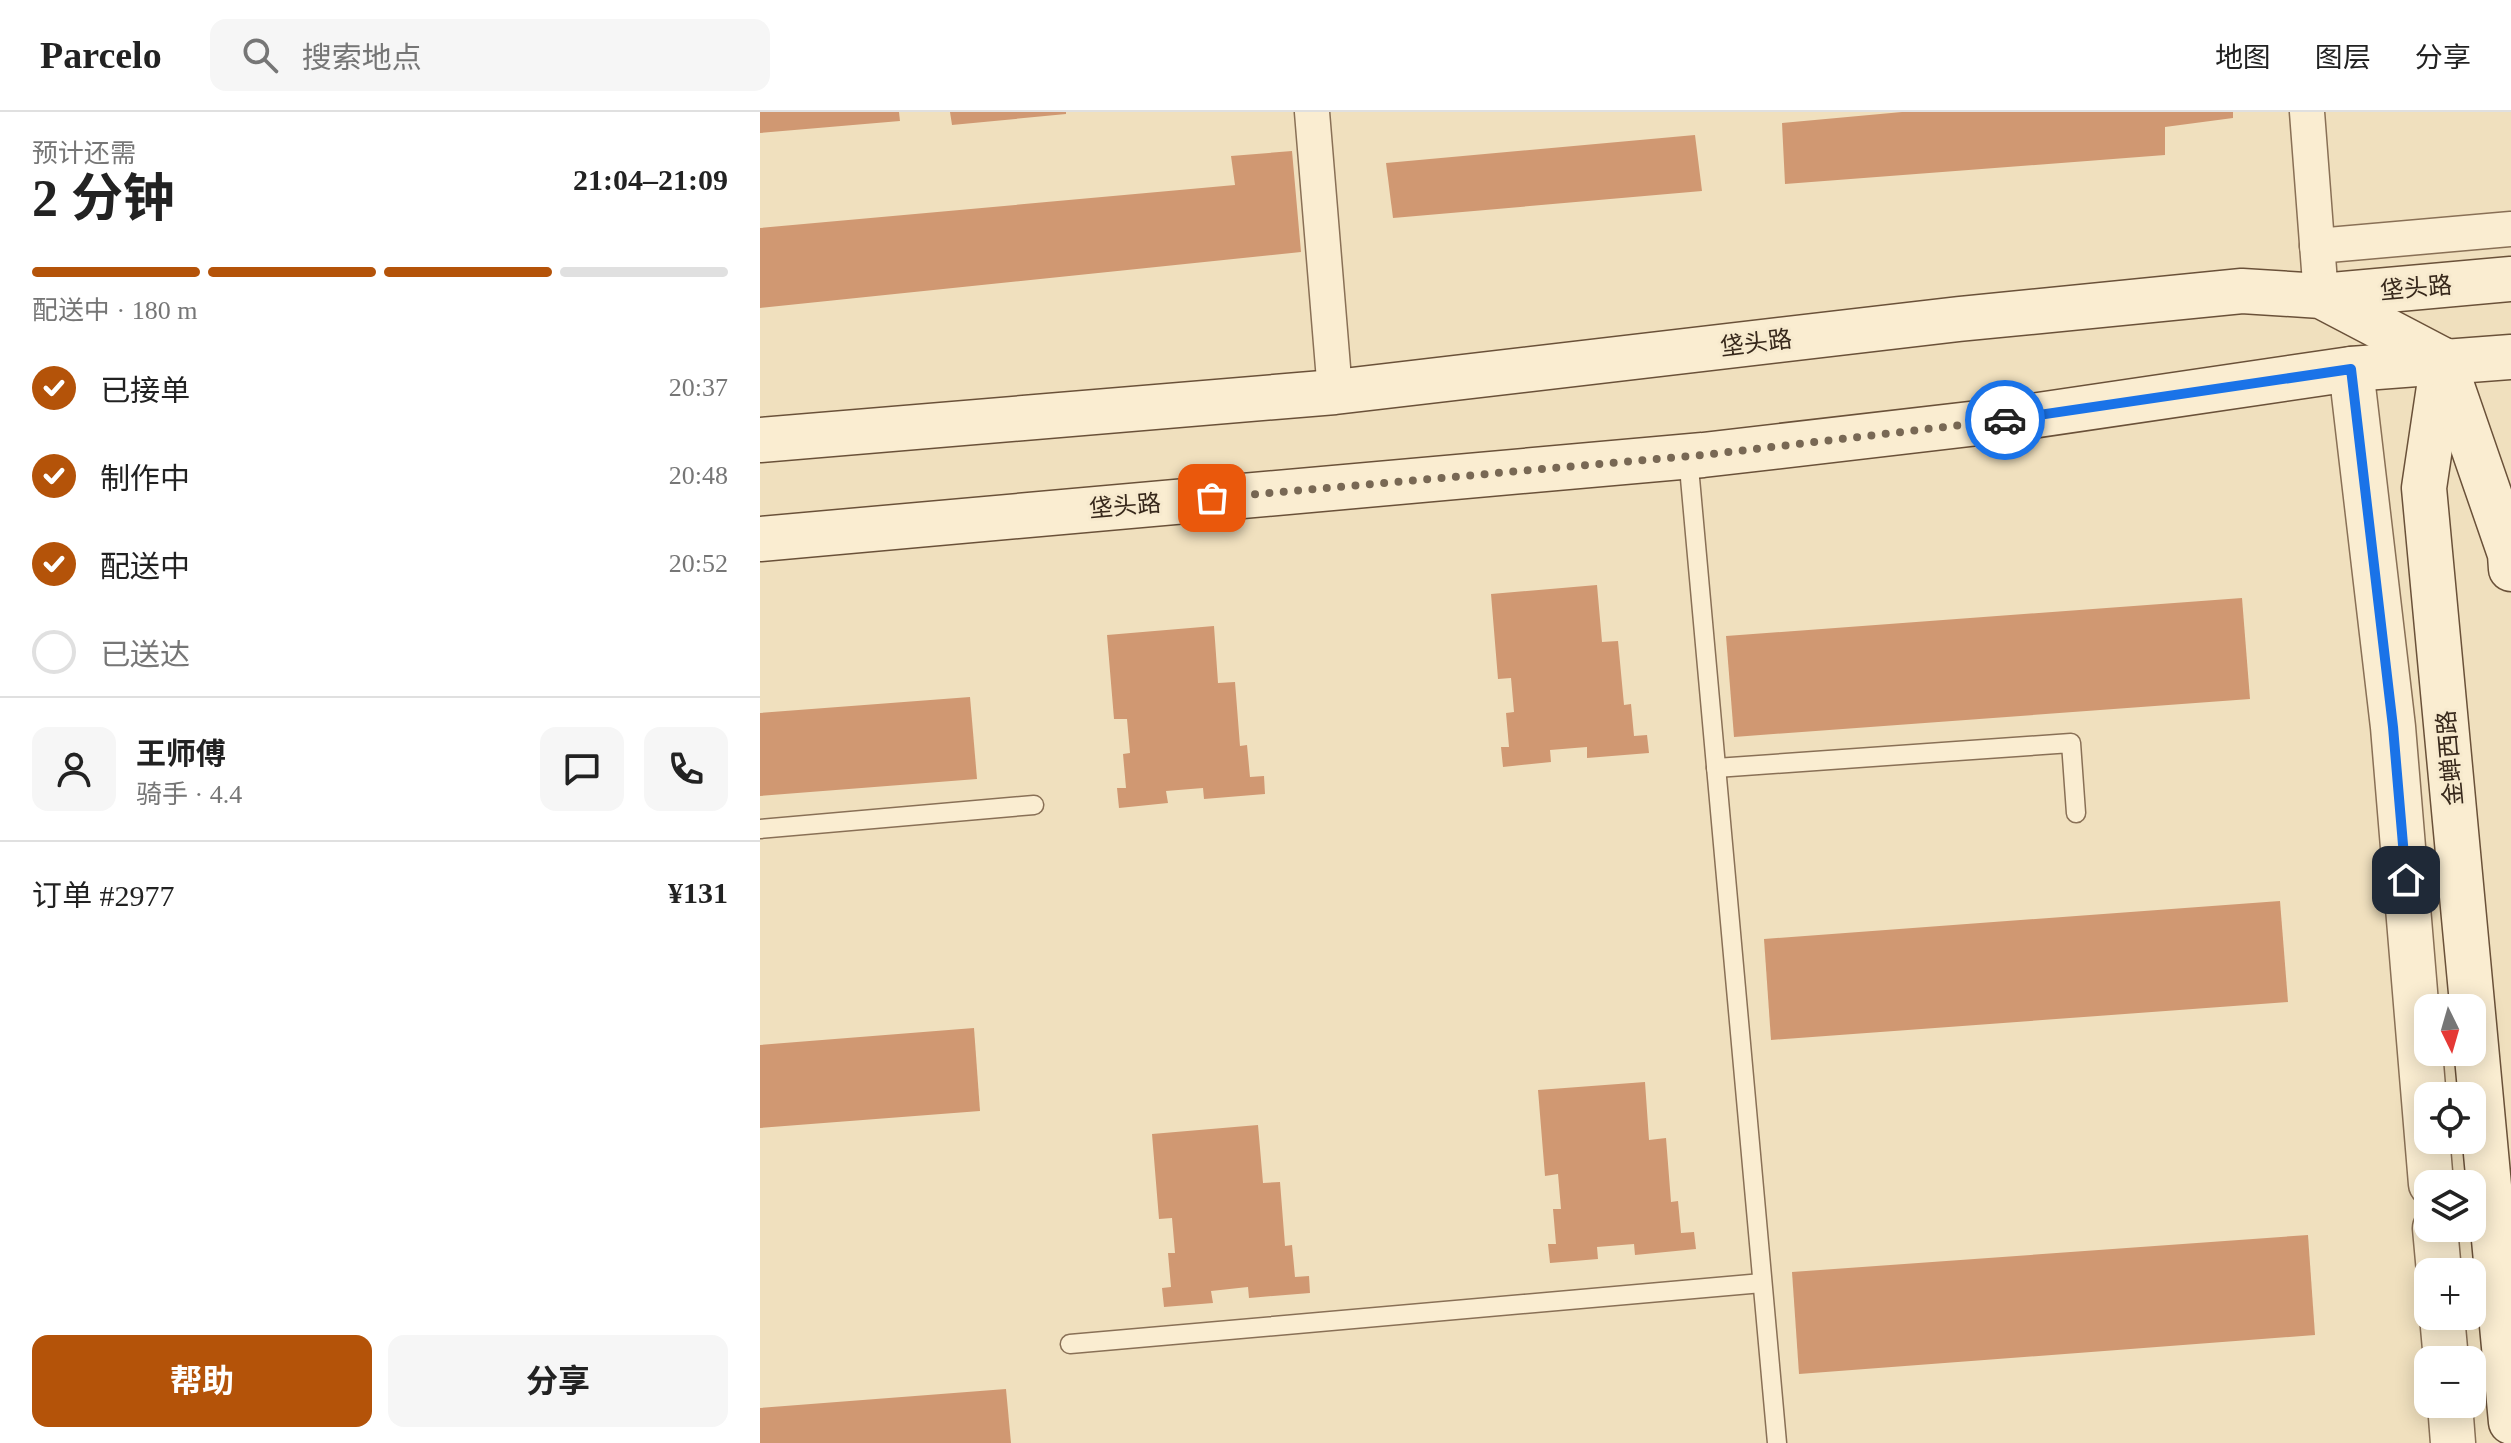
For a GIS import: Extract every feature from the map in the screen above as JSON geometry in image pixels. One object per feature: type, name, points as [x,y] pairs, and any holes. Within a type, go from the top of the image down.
[{"type":"main road","name":"垡头路","points":[[760,440],[1335,392],[1959,319],[2226,292],[2321,296],[2511,279]]},
{"type":"main road","name":"垡头路","points":[[2321,296],[2443,360]]},
{"type":"main road","name":"垡头路","points":[[760,539],[1688,456],[2004,420],[2351,369],[2511,357]]},
{"type":"main road","points":[[2443,360],[2510,554],[2511,569]]},
{"type":"main road","name":"金蝉西路","points":[[2443,360],[2424,488],[2511,1422]]},
{"type":"main road","points":[[2351,369],[2393,727],[2430,1170]]},
{"type":"main road","points":[[2451,1418],[2453,1443]]},
{"type":"street","points":[[1312,112],[1335,392]]},
{"type":"street","points":[[2307,112],[2321,296]]},
{"type":"street","points":[[2317,246],[2511,229]]},
{"type":"lane","points":[[1688,456],[1777,1443]]},
{"type":"lane","points":[[1716,768],[2071,743],[2076,813]]},
{"type":"lane","points":[[760,829],[1034,805]]},
{"type":"lane","points":[[1070,1344],[1762,1283]]},
{"type":"building","points":[[760,112],[899,112],[900,121],[760,133]]},
{"type":"building","points":[[950,112],[1066,112],[1066,114],[952,125]]},
{"type":"building","points":[[1902,112],[2233,112],[2233,118],[2165,127],[2165,155],[1785,184],[1782,123]]},
{"type":"building","points":[[1695,135],[1702,191],[1393,218],[1386,163]]},
{"type":"building","points":[[1292,151],[1301,252],[760,308],[760,228],[1235,185],[1231,156]]},
{"type":"building","points":[[1597,585],[1602,642],[1618,641],[1624,705],[1631,704],[1634,736],[1647,735],[1649,753],[1587,758],[1587,747],[1550,750],[1551,762],[1503,767],[1501,747],[1509,747],[1506,713],[1514,712],[1511,678],[1498,679],[1491,594]]},
{"type":"building","points":[[2242,598],[2250,699],[1734,737],[1726,636]]},
{"type":"building","points":[[1214,626],[1218,683],[1235,682],[1240,746],[1247,745],[1250,777],[1264,776],[1265,794],[1204,799],[1203,788],[1166,791],[1168,803],[1119,808],[1117,788],[1126,788],[1123,754],[1130,753],[1127,719],[1114,719],[1107,635]]},
{"type":"building","points":[[970,697],[977,779],[760,796],[760,713]]},
{"type":"building","points":[[2280,901],[2288,1002],[1771,1040],[1764,939]]},
{"type":"building","points":[[974,1028],[980,1111],[760,1128],[760,1045]]},
{"type":"building","points":[[1645,1082],[1649,1140],[1666,1138],[1671,1202],[1678,1201],[1681,1233],[1694,1232],[1696,1249],[1635,1255],[1634,1244],[1597,1247],[1598,1259],[1550,1263],[1548,1244],[1556,1244],[1553,1209],[1561,1209],[1558,1174],[1545,1176],[1538,1090]]},
{"type":"building","points":[[1258,1125],[1263,1183],[1280,1182],[1285,1246],[1292,1245],[1295,1277],[1309,1276],[1310,1293],[1249,1298],[1248,1287],[1211,1291],[1213,1303],[1164,1307],[1162,1288],[1171,1287],[1168,1253],[1175,1253],[1172,1218],[1159,1219],[1152,1134]]},
{"type":"building","points":[[2308,1235],[2315,1335],[1799,1374],[1792,1272]]},
{"type":"building","points":[[1006,1389],[1011,1443],[760,1443],[760,1408]]},
{"type":"way so far","points":[[1212,498],[1703,455],[2005,420]]},
{"type":"route","points":[[2005,420],[2351,369],[2393,727],[2406,880]]}]
